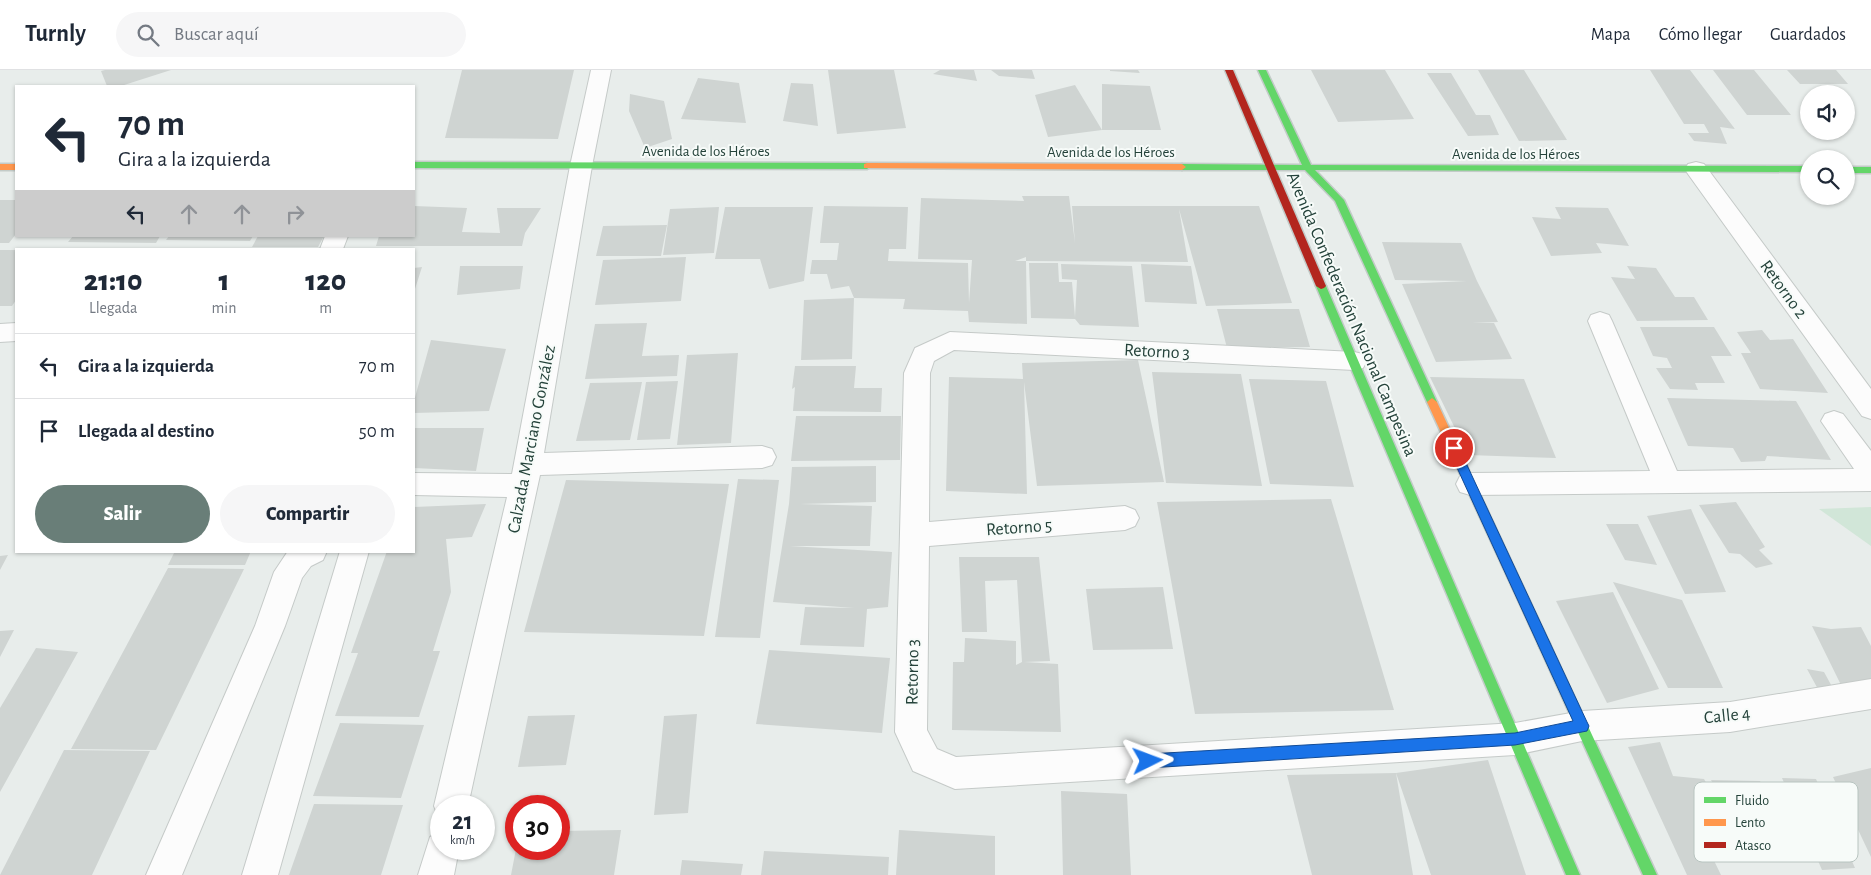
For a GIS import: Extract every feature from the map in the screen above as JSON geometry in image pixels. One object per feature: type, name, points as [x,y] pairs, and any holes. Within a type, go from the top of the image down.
[{"type":"street","name":"Calzada Marciano González","points":[[454,795],[526,475],[581,166],[601,70]]},
{"type":"street","name":"Avenida Confederación Nacional Campesina","points":[[1229,70],[1573,875]]},
{"type":"street","name":"Avenida Confederación Nacional Campesina","points":[[1262,70],[1308,168],[1340,200],[1650,875]]},
{"type":"street","name":"Avenida de los Héroes","points":[[415,165],[1800,170]]},
{"type":"street","points":[[0,167],[15,167]]},
{"type":"street","name":"Retorno 2","points":[[1696,169],[1871,409]]},
{"type":"street","points":[[1855,170],[1871,170]]},
{"type":"street","points":[[1600,321],[1668,482]]},
{"type":"street","points":[[0,332],[15,332]]},
{"type":"street","name":"Retorno 3","points":[[1354,361],[950,341],[924,355],[917,373],[911,732],[925,760],[955,773],[1515,739],[1582,726]]},
{"type":"street","points":[[1871,423],[1834,421],[1871,472]]},
{"type":"street","points":[[415,484],[762,457]]},
{"type":"street","points":[[1470,484],[1871,480]]},
{"type":"street","name":"Retorno 5","points":[[914,535],[1125,518]]},
{"type":"street","points":[[164,875],[270,626],[289,572],[301,557],[309,553]]},
{"type":"street","points":[[260,875],[354,553]]},
{"type":"street","name":"Calle 4","points":[[1582,726],[1730,716],[1871,694]]},
{"type":"street","points":[[436,875],[439,860]]},
{"type":"green space","points":[[1871,507],[1871,546],[1819,509]]},
{"type":"building","points":[[171,70],[124,85],[107,85],[101,71]]},
{"type":"building","points":[[462,70],[574,70],[558,139],[445,138]]},
{"type":"building","points":[[828,70],[894,70],[906,128],[837,134]]},
{"type":"building","points":[[940,70],[974,70],[977,81],[933,74]]},
{"type":"building","points":[[991,70],[1032,70],[1035,79],[999,76]]},
{"type":"building","points":[[1138,70],[1140,73],[1110,71]]},
{"type":"building","points":[[1311,70],[1385,70],[1414,119],[1338,122]]},
{"type":"building","points":[[1478,70],[1524,70],[1567,140],[1519,141]]},
{"type":"building","points":[[1650,70],[1690,70],[1735,129],[1720,127],[1727,144],[1694,141],[1688,133],[1709,133],[1704,124],[1684,124]]},
{"type":"building","points":[[1713,70],[1754,70],[1791,115],[1747,115]]},
{"type":"building","points":[[1787,70],[1836,70],[1848,84],[1800,84]]},
{"type":"building","points":[[1427,73],[1451,73],[1476,115],[1490,115],[1499,135],[1468,136]]},
{"type":"building","points":[[698,78],[739,83],[746,123],[681,119]]},
{"type":"building","points":[[791,83],[813,84],[818,126],[783,121]]},
{"type":"building","points":[[1102,84],[1150,86],[1161,130],[1102,130]]},
{"type":"building","points":[[1075,85],[1102,130],[1048,137],[1035,95]]},
{"type":"building","points":[[630,94],[664,101],[672,139],[645,148],[629,111]]},
{"type":"building","points":[[1022,196],[1069,196],[1075,243],[1072,206],[1259,206],[1292,303],[1206,306],[1179,209],[1188,262],[1026,261],[1027,324],[969,322],[968,311],[903,309],[905,299],[854,298],[849,286],[831,289],[827,274],[810,274],[812,260],[837,260],[839,243],[820,243],[824,206],[908,207],[906,249],[889,249],[888,261],[968,263],[969,303],[972,260],[918,259],[921,198],[1024,201]],"holes":[[[1026,257],[1026,261],[1015,261]]]},
{"type":"building","points":[[0,200],[15,200],[15,235],[9,243],[0,243]]},
{"type":"building","points":[[415,206],[467,208],[462,232],[500,233],[497,208],[541,208],[525,233],[522,246],[376,246],[379,237],[415,237]]},
{"type":"building","points":[[719,207],[714,253],[663,255],[670,209]]},
{"type":"building","points":[[725,207],[813,207],[804,281],[769,289],[760,259],[715,259]]},
{"type":"building","points":[[1555,207],[1608,208],[1629,246],[1596,243],[1602,253],[1551,256],[1532,217],[1561,219]]},
{"type":"building","points":[[667,225],[661,256],[596,256],[603,226]]},
{"type":"building","points":[[72,237],[159,237],[156,243],[68,242]]},
{"type":"building","points":[[168,237],[252,237],[250,241],[166,240]]},
{"type":"building","points":[[257,237],[323,237],[318,247],[252,247]]},
{"type":"building","points":[[1382,242],[1461,243],[1477,281],[1498,322],[1472,323],[1494,323],[1512,359],[1436,362],[1402,284],[1467,281],[1395,280]]},
{"type":"building","points":[[0,250],[15,250],[15,302],[12,306],[0,306]]},
{"type":"building","points":[[686,257],[681,301],[595,305],[603,260]]},
{"type":"building","points":[[1029,263],[1058,263],[1059,282],[1072,282],[1075,317],[1077,280],[1062,279],[1061,264],[1132,266],[1139,327],[1080,325],[1075,319],[1031,318]]},
{"type":"building","points":[[1141,264],[1191,266],[1197,304],[1145,302]]},
{"type":"building","points":[[460,266],[523,266],[520,289],[457,295]]},
{"type":"building","points":[[1627,266],[1656,268],[1675,297],[1694,297],[1708,320],[1637,321],[1611,277],[1635,279]]},
{"type":"building","points":[[422,267],[415,289],[415,268]]},
{"type":"building","points":[[854,298],[852,359],[801,360],[804,300]]},
{"type":"building","points":[[1217,309],[1299,309],[1310,347],[1227,348]]},
{"type":"building","points":[[647,323],[642,356],[679,355],[677,376],[585,379],[595,324]]},
{"type":"building","points":[[1640,327],[1714,327],[1732,356],[1711,356],[1725,383],[1695,383],[1698,390],[1670,389],[1656,368],[1672,368],[1667,358],[1653,356]]},
{"type":"building","points":[[1762,330],[1770,340],[1793,339],[1828,393],[1760,389],[1741,353],[1751,353],[1737,332]]},
{"type":"building","points":[[431,340],[506,349],[489,411],[415,413],[415,397]]},
{"type":"building","points":[[738,353],[731,443],[677,445],[687,355]]},
{"type":"building","points":[[1138,360],[1164,482],[1037,486],[1024,382],[1027,494],[946,491],[949,377],[1023,379],[1022,363]]},
{"type":"building","points":[[795,366],[856,366],[854,388],[882,388],[881,412],[793,411],[795,387],[792,389]]},
{"type":"building","points":[[1152,372],[1241,374],[1262,486],[1166,483]]},
{"type":"building","points":[[1430,377],[1524,379],[1556,458],[1468,455]]},
{"type":"building","points":[[1249,379],[1326,381],[1354,487],[1270,484]]},
{"type":"building","points":[[678,381],[670,439],[637,440],[646,382]]},
{"type":"building","points":[[642,382],[630,440],[576,441],[590,383]]},
{"type":"building","points":[[1667,398],[1796,401],[1831,460],[1767,456],[1765,461],[1741,462],[1733,448],[1688,446]]},
{"type":"building","points":[[796,416],[901,416],[900,460],[791,461]]},
{"type":"building","points":[[415,428],[484,428],[476,471],[415,468]]},
{"type":"building","points":[[876,466],[876,502],[800,504],[872,506],[870,546],[790,546],[892,552],[888,607],[867,609],[864,647],[800,645],[805,607],[854,608],[773,602],[789,504],[792,467]]},
{"type":"building","points":[[738,479],[779,480],[760,638],[715,637]]},
{"type":"building","points":[[566,480],[729,484],[704,636],[524,632]]},
{"type":"building","points":[[1331,499],[1394,710],[1195,714],[1157,502]]},
{"type":"building","points":[[1736,502],[1765,547],[1759,550],[1773,564],[1756,568],[1740,554],[1729,553],[1699,505]]},
{"type":"building","points":[[486,504],[472,537],[446,539],[451,592],[433,651],[440,651],[419,717],[335,716],[358,653],[351,653],[386,553],[415,553],[415,507]]},
{"type":"building","points":[[1691,509],[1726,592],[1685,594],[1647,516]]},
{"type":"building","points":[[1606,524],[1638,524],[1657,565],[1625,560]]},
{"type":"building","points":[[174,553],[250,553],[245,565],[168,565]]},
{"type":"building","points":[[8,555],[0,570],[0,556]]},
{"type":"building","points":[[959,557],[1039,557],[1050,661],[1024,662],[1058,664],[1061,732],[952,730],[953,662],[964,662],[965,638],[1016,641],[1016,665],[1022,662],[1017,580],[985,581],[987,632],[962,632]]},
{"type":"building","points":[[168,568],[244,569],[156,750],[71,749]]},
{"type":"building","points":[[1613,582],[1682,600],[1723,688],[1668,688]]},
{"type":"building","points":[[1163,587],[1173,649],[1093,650],[1086,589]]},
{"type":"building","points":[[1613,592],[1659,689],[1607,703],[1556,601]]},
{"type":"building","points":[[1812,626],[1831,629],[1861,627],[1871,646],[1871,684],[1841,685]]},
{"type":"building","points":[[14,630],[0,657],[0,631]]},
{"type":"building","points":[[36,648],[78,652],[0,792],[0,708]]},
{"type":"building","points":[[769,650],[890,658],[882,733],[756,724]]},
{"type":"building","points":[[1807,669],[1824,672],[1835,692],[1819,691]]},
{"type":"building","points":[[697,714],[688,813],[654,815],[664,716]]},
{"type":"building","points":[[575,715],[566,765],[518,767],[528,716]]},
{"type":"building","points":[[340,723],[424,725],[401,798],[313,796]]},
{"type":"building","points":[[1660,742],[1673,776],[1704,779],[1706,782],[1694,782],[1694,862],[1715,862],[1721,875],[1687,875],[1628,747]]},
{"type":"building","points":[[64,750],[150,751],[92,875],[0,875]]},
{"type":"building","points":[[1488,760],[1526,875],[1431,875],[1396,773]]},
{"type":"building","points":[[1871,768],[1871,857],[1858,830],[1858,782],[1835,782],[1833,777]]},
{"type":"building","points":[[1396,773],[1413,875],[1312,875],[1287,775]]},
{"type":"building","points":[[1782,778],[1816,779],[1817,782],[1784,782]]},
{"type":"building","points":[[1711,780],[1761,782],[1712,782]]},
{"type":"building","points":[[1061,791],[1127,794],[1131,875],[1063,875]]},
{"type":"building","points":[[314,804],[403,805],[381,875],[289,875]]},
{"type":"building","points":[[621,830],[614,875],[511,875],[514,860],[570,860],[570,831]]},
{"type":"building","points":[[899,830],[995,836],[995,875],[896,875]]},
{"type":"building","points":[[764,851],[889,857],[888,875],[761,875]]},
{"type":"building","points":[[682,860],[743,864],[741,875],[680,875]]},
{"type":"building","points":[[1819,862],[1852,862],[1855,868],[1822,870]]},
{"type":"traffic: fast","points":[[1262,70],[1308,168],[1339,200],[1432,402]]},
{"type":"traffic: fast","points":[[415,165],[867,166]]},
{"type":"traffic: fast","points":[[1182,167],[1800,169]]},
{"type":"traffic: fast","points":[[1855,170],[1871,170]]},
{"type":"traffic: fast","points":[[1321,286],[1573,875]]},
{"type":"traffic: fast","points":[[1544,644],[1650,875]]},
{"type":"traffic: slow","points":[[867,166],[1182,167]]},
{"type":"traffic: slow","points":[[0,167],[15,167]]},
{"type":"traffic: slow","points":[[1432,402],[1544,644]]},
{"type":"traffic: jam","points":[[1229,70],[1321,286]]},
{"type":"route","points":[[1148,761],[1515,739],[1582,726],[1454,448]]}]
